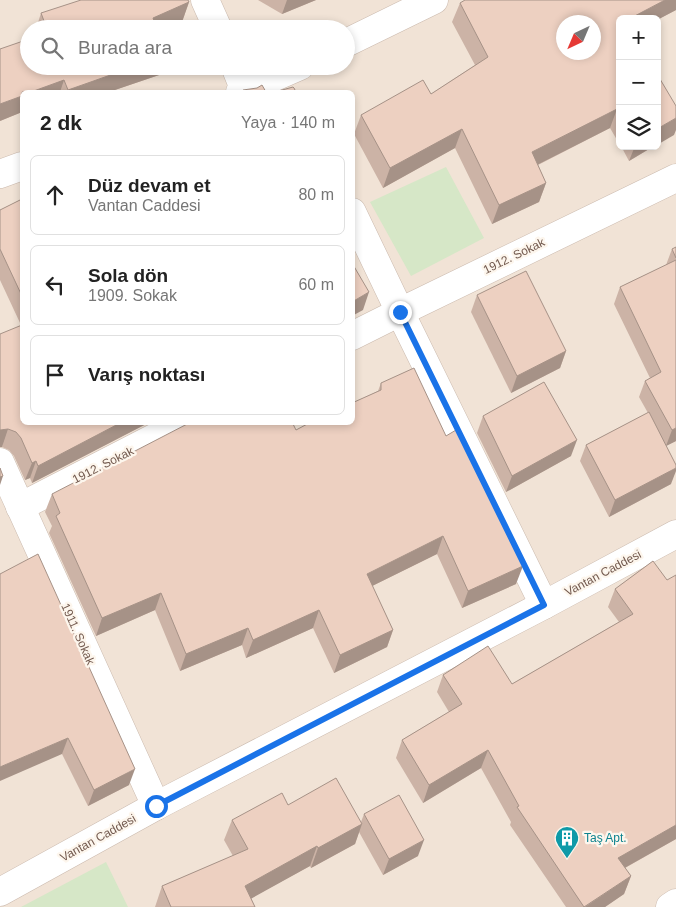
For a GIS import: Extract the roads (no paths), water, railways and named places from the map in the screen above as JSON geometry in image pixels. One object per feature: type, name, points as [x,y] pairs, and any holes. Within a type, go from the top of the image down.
[{"type":"street","points":[[205,0],[214,20]]},
{"type":"street","points":[[355,39],[434,0]]},
{"type":"street","points":[[238,75],[242,90]]},
{"type":"street","points":[[250,90],[294,77]]},
{"type":"street","points":[[0,174],[20,167]]},
{"type":"street","name":"1912. Sokak","points":[[355,334],[676,178]]},
{"type":"street","points":[[355,218],[544,605]]},
{"type":"street","name":"1912. Sokak","points":[[20,507],[179,425]]},
{"type":"street","name":"1911. Sokak","points":[[0,462],[156,806]]},
{"type":"street","name":"Vantan Caddesi","points":[[0,892],[156,806],[544,605],[676,534]]},
{"type":"street","points":[[670,907],[676,903]]},
{"type":"place","name":"Taş Apt.","points":[[567,859]]}]
